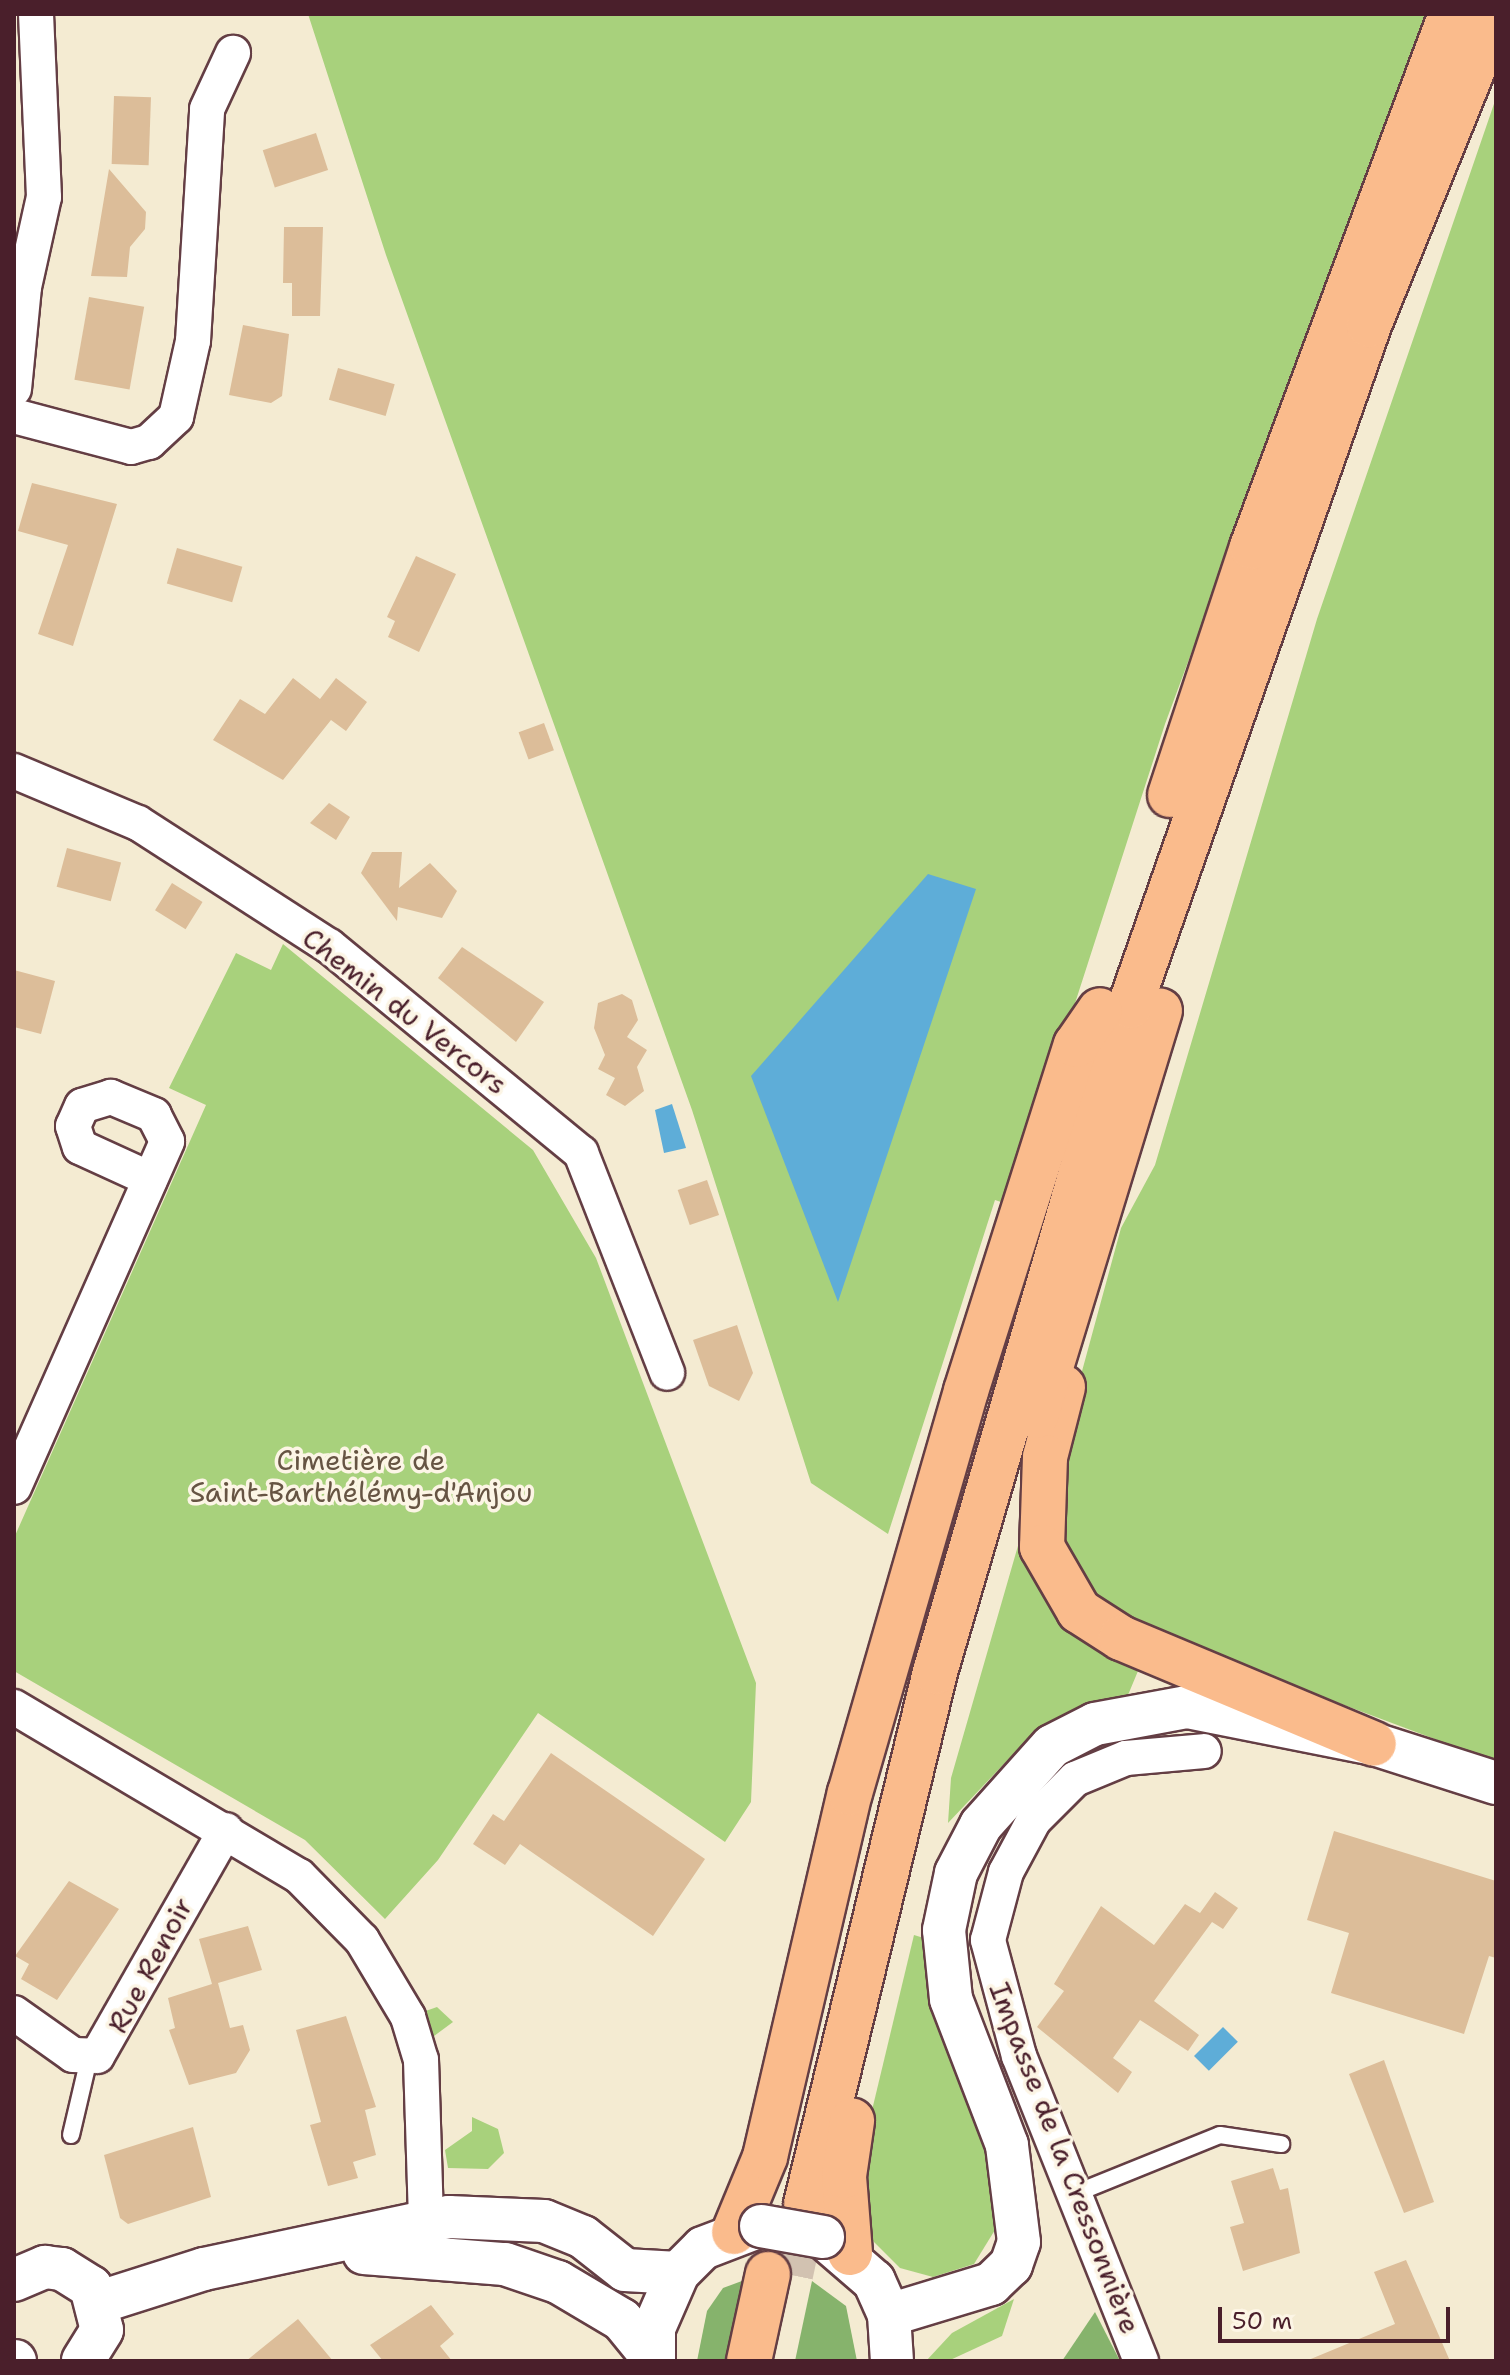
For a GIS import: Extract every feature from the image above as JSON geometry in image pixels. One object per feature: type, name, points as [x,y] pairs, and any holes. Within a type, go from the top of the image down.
[{"type":"highway","points":[[793,2226],[929,1616],[1100,1010],[1252,547],[1451,14]]},
{"type":"highway","points":[[793,2226],[935,1672],[1025,1348],[1130,1006],[1369,325],[1495,14]]},
{"type":"highway","points":[[793,2226],[844,2176],[877,2013],[1001,1526],[1095,1230],[1258,679],[1270,607]]},
{"type":"highway","points":[[793,2226],[765,2157],[850,1793],[966,1391],[1076,1045],[1100,1010]]},
{"type":"highway","points":[[1095,1230],[1040,1508],[1042,1547],[1057,1584],[1079,1611],[1121,1638],[1374,1744]]},
{"type":"highway","points":[[749,2361],[780,2275],[772,2361]]},
{"type":"street","points":[[14,389],[24,287],[42,223],[27,54],[36,14]]},
{"type":"street","points":[[14,416],[131,447],[149,442],[176,417],[193,341],[207,109],[233,53]]},
{"type":"street","name":"Chemin du Vercors","points":[[14,771],[138,823],[329,946],[581,1153],[667,1373]]},
{"type":"street","points":[[14,1487],[150,1179]]},
{"type":"street","points":[[14,1707],[226,1830],[332,1906],[408,2017],[427,2098],[426,2222]]},
{"type":"street","points":[[889,2315],[991,2284],[1011,2265],[1019,2242],[1007,2145],[951,1999],[944,1930],[956,1873],[1012,1784],[1052,1746],[1095,1724],[1187,1707],[1374,1744],[1496,1783]]},
{"type":"street","name":"Impasse de la Cressonnière","points":[[1141,2361],[1074,2194],[995,1980],[988,1940],[1006,1872],[1034,1820],[1075,1779],[1126,1758],[1204,1751]]},
{"type":"street","name":"Rue Renoir","points":[[14,2013],[73,2055],[89,2058],[105,2048],[126,1999],[226,1830]]},
{"type":"street","points":[[100,2302],[204,2269],[426,2222],[515,2214],[583,2237],[625,2270],[678,2273],[793,2226],[874,2281],[889,2315],[892,2361]]},
{"type":"street","points":[[290,2253],[418,2253],[505,2264],[593,2297],[654,2359]]},
{"type":"street","points":[[14,2280],[36,2269],[62,2269],[78,2275],[100,2302],[102,2330],[83,2361]]},
{"type":"street","points":[[654,2359],[654,2328],[678,2273]]},
{"type":"lane","points":[[71,2135],[89,2058]]},
{"type":"lane","points":[[1074,2194],[1220,2135],[1281,2144]]},
{"type":"green space","points":[[308,14],[1428,14],[1165,724],[1010,1205],[995,1200],[888,1534],[811,1483],[692,1110],[386,255]]},
{"type":"green space","points":[[1496,98],[1496,1762],[1112,1618],[1063,1562],[1060,1452],[1121,1228],[1155,1165],[1317,619]]},
{"type":"green space","name":"Cimetière de Saint-Barthélémy-d'Anjou","points":[[283,944],[533,1150],[596,1258],[756,1683],[751,1802],[725,1842],[538,1713],[438,1860],[385,1919],[305,1840],[14,1671],[14,1538],[206,1105],[169,1088],[236,953],[271,970]]},
{"type":"green space","points":[[1022,1532],[1138,1671],[1128,1695],[1018,1749],[948,1823],[951,1778]]},
{"type":"green space","points":[[914,1935],[927,1939],[996,2193],[998,2225],[974,2264],[933,2277],[900,2268],[866,2234],[862,2152]]},
{"type":"green space","points":[[437,2007],[453,2022],[430,2039],[420,2013]]},
{"type":"green space","points":[[472,2117],[498,2129],[504,2153],[488,2169],[448,2168],[445,2150],[472,2131]]},
{"type":"green space","points":[[750,2278],[731,2361],[697,2361],[707,2311],[723,2288]]},
{"type":"green space","points":[[812,2281],[846,2306],[857,2361],[795,2361]]},
{"type":"green space","points":[[1014,2299],[1002,2336],[948,2361],[926,2361],[952,2333]]},
{"type":"green space","points":[[1095,2312],[1120,2361],[1062,2361]]},
{"type":"water","points":[[928,874],[976,889],[838,1302],[751,1076]]},
{"type":"water","points":[[672,1104],[686,1148],[664,1153],[655,1110]]},
{"type":"water","points":[[1223,2027],[1238,2042],[1209,2071],[1194,2056]]},
{"type":"building","points":[[114,96],[151,97],[149,165],[112,164]]},
{"type":"building","points":[[316,133],[328,170],[275,187],[263,150]]},
{"type":"building","points":[[109,169],[146,212],[145,229],[130,247],[127,277],[91,276]]},
{"type":"building","points":[[284,227],[323,227],[320,316],[292,316],[292,283],[283,283]]},
{"type":"building","points":[[89,297],[144,307],[130,389],[74,380]]},
{"type":"building","points":[[243,325],[289,334],[282,396],[271,403],[229,395]]},
{"type":"building","points":[[338,368],[395,384],[386,416],[329,400]]},
{"type":"building","points":[[32,483],[117,504],[73,646],[38,634],[68,545],[18,531]]},
{"type":"building","points":[[177,548],[242,567],[232,602],[167,584]]},
{"type":"building","points":[[416,556],[456,574],[419,652],[388,637],[395,621],[387,617]]},
{"type":"building","points":[[293,678],[320,699],[336,678],[367,702],[346,731],[331,720],[283,780],[213,740],[240,699],[265,714]]},
{"type":"building","points":[[544,723],[554,750],[529,759],[519,732]]},
{"type":"building","points":[[329,803],[350,817],[336,840],[310,823]]},
{"type":"building","points":[[67,848],[121,862],[111,901],[57,887]]},
{"type":"building","points":[[372,852],[402,852],[399,888],[430,863],[457,891],[442,918],[398,907],[397,921],[361,873]]},
{"type":"building","points":[[172,883],[203,902],[186,929],[155,910]]},
{"type":"building","points":[[462,947],[544,1002],[516,1042],[438,978]]},
{"type":"building","points":[[14,970],[55,981],[41,1034],[14,1027]]},
{"type":"building","points":[[622,994],[632,1000],[638,1020],[627,1037],[647,1050],[637,1067],[644,1091],[625,1106],[606,1095],[615,1078],[598,1069],[605,1055],[594,1028],[598,1003]]},
{"type":"building","points":[[707,1180],[719,1215],[690,1225],[678,1190]]},
{"type":"building","points":[[737,1325],[753,1373],[739,1401],[709,1386],[693,1340]]},
{"type":"building","points":[[551,1753],[705,1859],[653,1936],[520,1844],[505,1865],[473,1844],[493,1814],[504,1821]]},
{"type":"building","points":[[1334,1831],[1496,1881],[1496,1958],[1489,1956],[1464,2034],[1331,1993],[1349,1933],[1307,1920]]},
{"type":"building","points":[[69,1881],[119,1909],[57,2000],[21,1979],[29,1964],[15,1956]]},
{"type":"building","points":[[1215,1892],[1238,1908],[1223,1929],[1212,1922],[1154,2001],[1199,2035],[1188,2051],[1140,2020],[1113,2058],[1132,2072],[1118,2093],[1037,2027],[1064,1991],[1054,1984],[1101,1906],[1154,1945],[1185,1904],[1200,1913]]},
{"type":"building","points":[[248,1926],[262,1970],[218,1983],[230,2028],[243,2025],[250,2050],[236,2073],[189,2085],[169,2030],[175,2028],[168,1998],[212,1984],[199,1939]]},
{"type":"building","points":[[346,2016],[376,2107],[365,2110],[376,2155],[353,2162],[358,2178],[328,2186],[310,2125],[321,2122],[296,2030]]},
{"type":"building","points":[[1384,2060],[1434,2202],[1404,2213],[1349,2074]]},
{"type":"building","points":[[193,2127],[211,2197],[128,2224],[120,2218],[104,2155]]},
{"type":"building","points":[[1273,2168],[1280,2190],[1288,2188],[1300,2253],[1243,2271],[1230,2227],[1244,2223],[1231,2181]]},
{"type":"building","points":[[1406,2260],[1450,2361],[1306,2361],[1395,2324],[1374,2272]]},
{"type":"building","points":[[431,2305],[454,2334],[440,2346],[452,2361],[383,2361],[370,2345]]},
{"type":"building","points":[[298,2319],[333,2361],[246,2361]]},
{"type":"tunnel","points":[[791,2275],[806,2204]]}]
